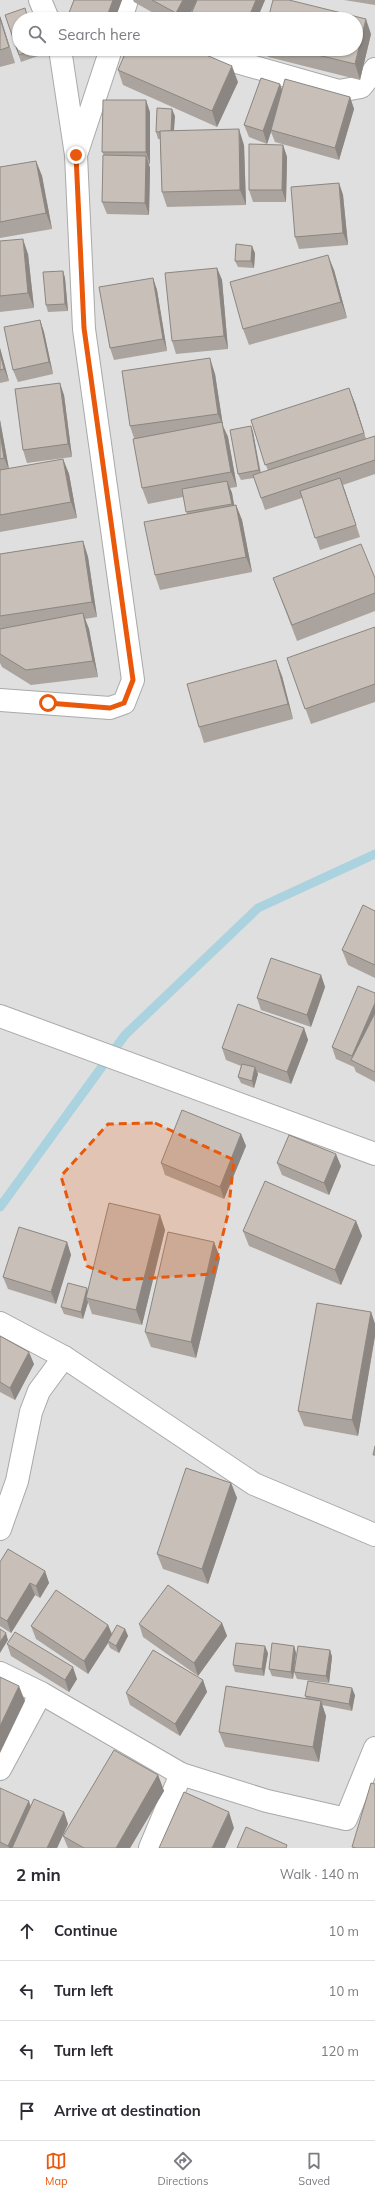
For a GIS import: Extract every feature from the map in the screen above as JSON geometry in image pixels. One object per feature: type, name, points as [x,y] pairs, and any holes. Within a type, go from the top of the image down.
[{"type":"street","points":[[40,0],[45,12]]},
{"type":"street","points":[[123,12],[127,0]]},
{"type":"street","points":[[0,700],[110,708],[124,703],[133,680],[84,328],[76,155],[61,56]]},
{"type":"street","points":[[76,155],[109,56]]},
{"type":"street","points":[[216,56],[339,91],[361,87],[374,71]]},
{"type":"street","points":[[0,688],[22,701]]},
{"type":"street","points":[[0,1016],[375,1154]]},
{"type":"street","points":[[0,1323],[64,1357],[254,1484],[375,1535]]},
{"type":"street","points":[[0,1529],[17,1481],[31,1412],[39,1391],[64,1357]]},
{"type":"street","points":[[0,1673],[41,1693],[181,1774],[266,1801],[346,1819],[368,1778],[375,1748]]},
{"type":"street","points":[[0,1770],[41,1693]]},
{"type":"street","points":[[150,1848],[181,1774]]},
{"type":"highlighted area","points":[[155,1123],[234,1160],[228,1214],[213,1274],[120,1280],[87,1266],[61,1176],[108,1124]]},
{"type":"shaded area","points":[[0,0],[375,0],[375,1848],[0,1848]]},
{"type":"building","points":[[74,0],[113,0],[109,12],[69,12]]},
{"type":"building","points":[[152,0],[183,0],[177,12]]},
{"type":"building","points":[[197,0],[256,0],[251,12],[192,12]]},
{"type":"building","points":[[273,0],[289,0],[338,12],[270,12]]},
{"type":"building","points":[[25,8],[26,12],[14,12]]},
{"type":"building","points":[[12,13],[12,35],[5,15]]},
{"type":"building","points":[[0,18],[9,47],[0,50]]},
{"type":"building","points":[[363,18],[366,19],[363,31]]},
{"type":"building","points":[[124,56],[208,56],[232,66],[212,111],[118,70]]},
{"type":"building","points":[[322,56],[357,56],[355,64]]},
{"type":"building","points":[[261,78],[280,84],[263,131],[244,125]]},
{"type":"building","points":[[285,79],[350,97],[335,148],[271,130]]},
{"type":"building","points":[[103,100],[146,100],[146,152],[102,152]]},
{"type":"building","points":[[157,108],[172,109],[171,131],[156,132]]},
{"type":"building","points":[[239,129],[240,190],[162,192],[160,131]]},
{"type":"building","points":[[249,144],[283,145],[282,190],[249,190]]},
{"type":"building","points":[[103,155],[146,156],[145,203],[102,202]]},
{"type":"building","points":[[36,161],[46,213],[0,222],[0,167]]},
{"type":"building","points":[[339,183],[343,233],[295,237],[291,187]]},
{"type":"building","points":[[23,239],[28,293],[0,296],[0,241]]},
{"type":"building","points":[[236,244],[252,246],[251,261],[235,261]]},
{"type":"building","points":[[328,255],[341,302],[243,329],[230,282]]},
{"type":"building","points":[[217,268],[224,336],[172,341],[165,273]]},
{"type":"building","points":[[63,271],[65,304],[46,305],[43,272]]},
{"type":"building","points":[[153,278],[163,339],[110,348],[99,287]]},
{"type":"building","points":[[40,320],[49,362],[13,370],[4,327]]},
{"type":"building","points":[[0,353],[4,369],[0,370]]},
{"type":"building","points":[[210,358],[218,414],[130,426],[122,371]]},
{"type":"building","points":[[60,383],[68,444],[23,450],[15,389]]},
{"type":"building","points":[[349,388],[364,433],[265,465],[251,420]]},
{"type":"building","points":[[222,422],[231,472],[142,488],[133,439]]},
{"type":"building","points":[[251,426],[259,470],[238,474],[230,430]]},
{"type":"building","points":[[0,433],[4,458],[0,459]]},
{"type":"building","points":[[375,436],[375,460],[261,498],[253,475]]},
{"type":"building","points":[[63,459],[71,502],[0,515],[0,470]]},
{"type":"building","points":[[340,478],[356,525],[315,538],[300,491]]},
{"type":"building","points":[[227,481],[232,504],[186,512],[182,489]]},
{"type":"building","points":[[236,505],[246,557],[155,575],[144,522]]},
{"type":"building","points":[[83,541],[92,602],[0,616],[0,554]]},
{"type":"building","points":[[361,544],[375,578],[375,593],[292,625],[273,578]]},
{"type":"building","points":[[83,613],[93,661],[26,670],[0,654],[0,629]]},
{"type":"building","points":[[375,627],[375,684],[305,709],[287,658]]},
{"type":"building","points":[[276,660],[288,704],[199,727],[187,684]]},
{"type":"building","points":[[363,905],[375,911],[375,965],[342,950]]},
{"type":"building","points":[[271,958],[321,975],[307,1015],[257,998]]},
{"type":"building","points":[[358,986],[375,993],[375,1003],[352,1056],[332,1047]]},
{"type":"building","points":[[238,1004],[304,1028],[287,1072],[222,1048]]},
{"type":"building","points":[[375,1013],[375,1072],[351,1060]]},
{"type":"building","points":[[242,1064],[255,1067],[252,1081],[238,1077]]},
{"type":"building","points":[[182,1110],[241,1134],[220,1187],[161,1163]]},
{"type":"building","points":[[289,1135],[336,1154],[324,1183],[277,1163]]},
{"type":"building","points":[[265,1181],[356,1221],[335,1270],[243,1231]]},
{"type":"building","points":[[109,1203],[160,1215],[136,1310],[86,1298]]},
{"type":"building","points":[[19,1227],[67,1242],[51,1292],[3,1277]]},
{"type":"building","points":[[168,1232],[214,1242],[191,1342],[145,1332]]},
{"type":"building","points":[[68,1283],[87,1288],[81,1312],[61,1307]]},
{"type":"building","points":[[317,1303],[371,1312],[352,1420],[298,1411]]},
{"type":"building","points":[[0,1336],[29,1352],[10,1388],[0,1382]]},
{"type":"building","points":[[186,1468],[231,1483],[202,1569],[157,1554]]},
{"type":"building","points":[[8,1549],[45,1571],[36,1586],[30,1583],[7,1621],[0,1617],[0,1562]]},
{"type":"building","points":[[168,1585],[222,1623],[194,1663],[139,1624]]},
{"type":"building","points":[[56,1590],[108,1625],[84,1661],[31,1626]]},
{"type":"building","points":[[117,1625],[125,1629],[116,1646],[108,1641]]},
{"type":"building","points":[[0,1629],[6,1633],[0,1642]]},
{"type":"building","points":[[15,1632],[73,1667],[65,1680],[7,1644]]},
{"type":"building","points":[[236,1643],[265,1646],[262,1669],[233,1665]]},
{"type":"building","points":[[272,1643],[294,1646],[291,1672],[269,1669]]},
{"type":"building","points":[[298,1646],[330,1650],[326,1676],[294,1672]]},
{"type":"building","points":[[153,1650],[203,1680],[175,1724],[126,1693]]},
{"type":"building","points":[[0,1677],[19,1686],[0,1726]]},
{"type":"building","points":[[308,1681],[352,1688],[349,1704],[305,1696]]},
{"type":"building","points":[[226,1686],[321,1701],[313,1747],[219,1732]]},
{"type":"building","points":[[114,1750],[158,1775],[116,1848],[84,1848],[63,1836]]},
{"type":"building","points":[[371,1783],[375,1784],[375,1848],[352,1847]]},
{"type":"building","points":[[0,1788],[29,1801],[8,1846],[0,1842]]},
{"type":"building","points":[[184,1792],[229,1812],[212,1848],[159,1848]]},
{"type":"building","points":[[34,1799],[64,1812],[47,1848],[12,1848]]},
{"type":"building","points":[[246,1827],[287,1845],[286,1848],[237,1848]]},
{"type":"waterway","points":[[0,1207],[125,1035],[258,908],[375,854]]},
{"type":"route","points":[[48,703],[110,708],[124,703],[133,680],[112,542],[84,328],[76,155]]}]
